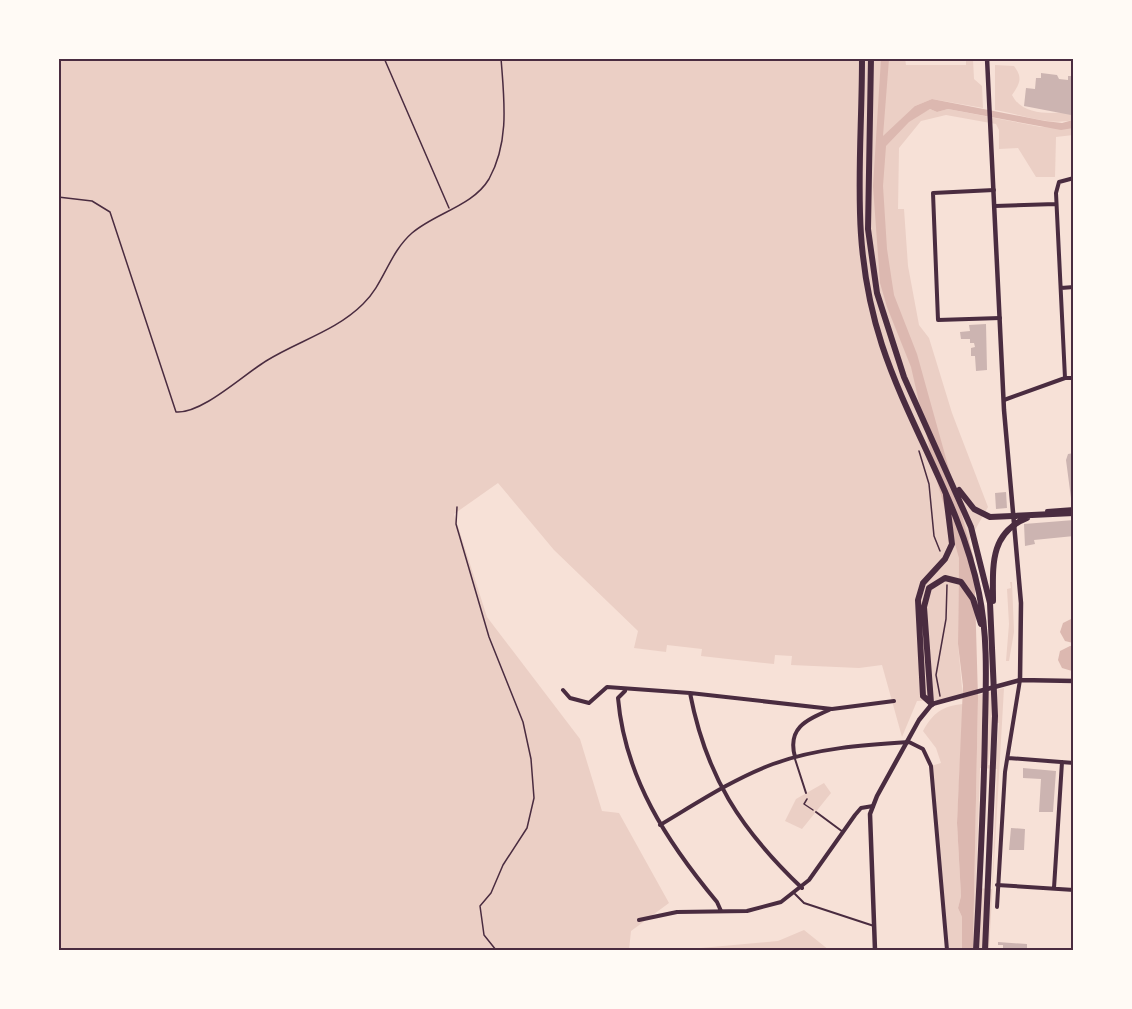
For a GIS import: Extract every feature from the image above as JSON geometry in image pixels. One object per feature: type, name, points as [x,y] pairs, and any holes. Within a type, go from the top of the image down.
[{"type":"highway","points":[[862,58],[858,218],[868,296],[883,347],[896,380],[944,483],[969,551],[985,636],[984,791],[976,951]]},
{"type":"highway","points":[[871,58],[868,229],[877,293],[900,366],[953,483],[978,548],[993,625]]},
{"type":"highway","points":[[932,704],[923,696],[918,600],[923,583],[948,554],[952,544],[944,483]]},
{"type":"highway","points":[[953,483],[974,509],[984,516],[1032,517],[1074,511]]},
{"type":"highway","points":[[985,951],[995,716],[993,625],[995,548],[1005,531],[1032,517]]},
{"type":"highway","points":[[932,704],[925,598],[929,588],[938,580],[950,578],[964,585],[973,599],[985,636]]},
{"type":"street","points":[[987,58],[1004,400],[1022,624],[1020,680],[1005,772],[997,907]]},
{"type":"street","points":[[1065,378],[1056,193],[1059,182],[1074,178]]},
{"type":"street","points":[[994,190],[933,193],[938,320],[1000,318]]},
{"type":"street","points":[[995,206],[1056,204]]},
{"type":"street","points":[[1060,288],[1074,287]]},
{"type":"street","points":[[1004,400],[1065,378],[1074,378]]},
{"type":"street","points":[[1013,515],[1074,511]]},
{"type":"street","points":[[875,951],[869,840],[873,806],[919,720],[932,704],[999,685],[1020,680],[1074,681]]},
{"type":"street","points":[[563,690],[570,698],[589,703],[606,687],[627,690],[639,688],[832,709],[894,701]]},
{"type":"street","points":[[627,690],[618,698],[621,723],[634,769],[673,848],[717,902],[721,911]]},
{"type":"street","points":[[690,693],[700,740],[721,789],[744,823],[802,888]]},
{"type":"street","points":[[795,757],[792,749],[794,732],[802,722],[832,709]]},
{"type":"street","points":[[660,825],[756,771],[795,757],[838,748],[909,742],[923,749],[931,766],[947,951]]},
{"type":"street","points":[[1008,758],[1074,763]]},
{"type":"street","points":[[1054,888],[1062,762]]},
{"type":"street","points":[[639,920],[677,912],[760,909],[781,902],[802,888],[861,807],[873,806]]},
{"type":"street","points":[[997,885],[1074,890]]},
{"type":"lane","points":[[795,757],[806,793]]},
{"type":"lane","points":[[816,812],[843,832]]},
{"type":"lane","points":[[795,894],[804,903],[874,926]]},
{"type":"path","points":[[384,58],[450,209]]},
{"type":"path","points":[[58,197],[92,201],[110,212],[176,412],[184,412],[221,392],[266,361],[324,332],[352,313],[373,293],[403,242],[420,227],[483,187],[496,162],[505,115],[501,58]]},
{"type":"path","points":[[457,507],[456,524],[489,638],[523,722],[531,759],[534,798],[527,828],[503,865],[490,893],[480,906],[484,935],[496,951]]},
{"type":"path","points":[[808,798],[804,804],[816,812]]},
{"type":"shaded area","points":[[905,58],[906,65],[966,65],[966,59],[973,59],[974,79],[982,86],[983,108],[932,99],[915,106],[920,114],[930,109],[937,112],[948,109],[1041,127],[1073,128],[1073,135],[1056,137],[1055,177],[1036,177],[1018,148],[999,149],[999,130],[996,124],[946,115],[921,121],[899,148],[898,209],[904,209],[908,266],[919,325],[929,338],[952,413],[988,507],[959,558],[958,644],[963,699],[917,701],[902,737],[882,665],[859,668],[791,665],[792,656],[775,655],[774,664],[701,656],[702,649],[667,645],[666,652],[634,648],[638,631],[554,550],[498,483],[454,514],[487,617],[580,739],[602,811],[619,813],[669,903],[631,931],[629,950],[59,950],[59,59]]},
{"type":"shaded area","points":[[881,59],[889,59],[883,136],[915,106],[932,99],[1045,121],[1062,123],[1073,120],[1073,128],[1061,130],[948,109],[937,112],[930,109],[909,122],[886,146],[883,186],[887,249],[894,295],[917,354],[974,559],[978,698],[973,950],[962,950],[962,917],[958,908],[961,896],[957,823],[963,686],[958,644],[959,558],[937,481],[911,367],[880,283],[873,186]]},
{"type":"shaded area","points":[[995,65],[1014,66],[1017,70],[1019,80],[1012,95],[1023,107],[1039,112],[1073,112],[1073,120],[1044,121],[995,110]]},
{"type":"shaded area","points":[[1010,582],[1012,582],[1014,632],[1009,661],[1006,661],[1009,624],[1007,589],[1011,588]]},
{"type":"shaded area","points":[[1074,618],[1073,643],[1065,641],[1060,632],[1063,623]]},
{"type":"shaded area","points":[[1073,646],[1072,671],[1062,668],[1058,660],[1060,651]]},
{"type":"shaded area","points":[[1004,688],[989,950],[973,950],[978,695]],"holes":[[[993,722],[999,723],[995,766],[988,765]],[[980,768],[997,769],[992,889],[976,888]]]},
{"type":"shaded area","points":[[963,704],[957,823],[961,896],[958,908],[962,917],[962,950],[947,950],[931,766],[941,763],[936,748],[923,731],[939,712]]},
{"type":"shaded area","points":[[824,783],[831,793],[802,829],[785,821],[796,799]]},
{"type":"shaded area","points":[[804,930],[829,950],[679,950],[778,941]]},
{"type":"building","points":[[1041,73],[1057,75],[1059,79],[1068,80],[1068,76],[1074,76],[1074,108],[1071,115],[1024,106],[1026,88],[1035,89],[1036,78],[1041,78]]},
{"type":"building","points":[[986,324],[987,370],[976,371],[975,356],[971,356],[971,348],[975,347],[974,343],[970,343],[970,339],[961,339],[960,332],[970,331],[969,325]]},
{"type":"building","points":[[1074,453],[1074,497],[1071,498],[1066,460],[1068,454]]},
{"type":"building","points":[[1006,492],[1007,508],[996,509],[995,493]]},
{"type":"building","points":[[1074,520],[1074,536],[1034,540],[1035,544],[1025,546],[1024,524]]},
{"type":"building","points":[[1023,768],[1056,771],[1053,812],[1039,812],[1041,779],[1023,778]]},
{"type":"building","points":[[1011,828],[1025,829],[1024,850],[1009,850]]},
{"type":"building","points":[[998,942],[1027,944],[1027,950],[1003,950],[1003,945],[998,945]]}]
